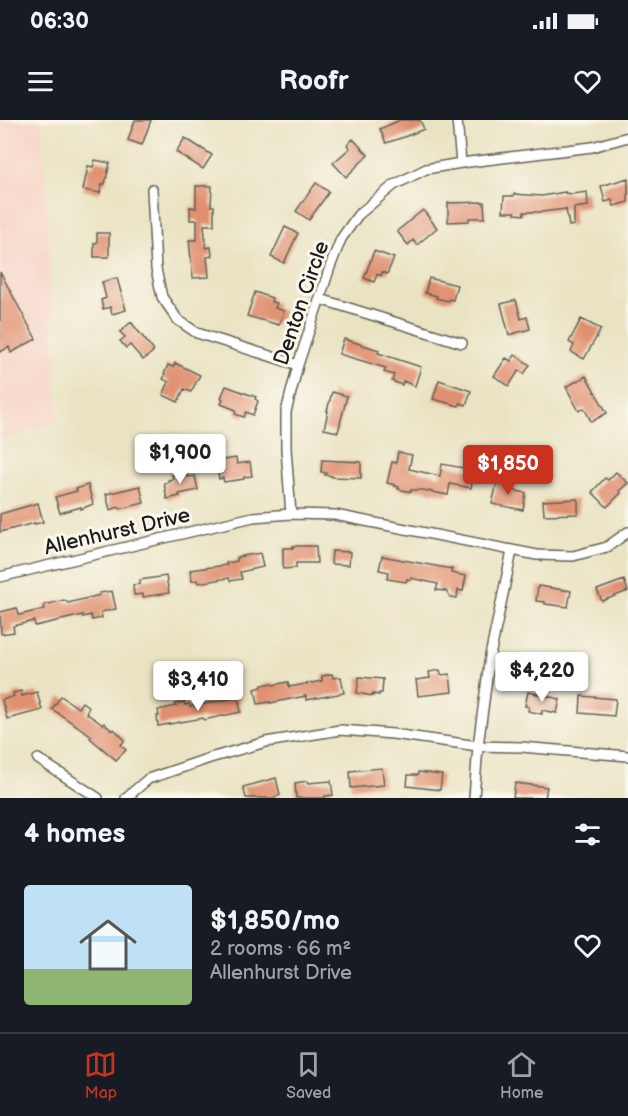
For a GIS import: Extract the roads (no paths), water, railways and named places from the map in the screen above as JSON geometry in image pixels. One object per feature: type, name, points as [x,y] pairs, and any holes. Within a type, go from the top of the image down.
[{"type":"street","points":[[457,120],[461,163]]},
{"type":"street","name":"Denton Circle","points":[[291,514],[286,449],[286,412],[298,366],[330,267],[341,239],[358,215],[394,185],[426,169],[592,147],[628,137]]},
{"type":"street","points":[[152,189],[156,269],[162,297],[178,320],[197,333],[298,366]]},
{"type":"street","points":[[320,299],[462,343]]},
{"type":"street","name":"Allenhurst Drive","points":[[0,577],[253,517],[291,514],[335,515],[537,555],[573,556],[607,547],[628,532]]},
{"type":"street","points":[[474,798],[478,746],[490,656],[512,551]]},
{"type":"street","points":[[126,798],[148,779],[210,758],[266,742],[340,730],[393,734],[478,746],[521,747],[628,756]]},
{"type":"street","points":[[38,759],[98,798]]}]
